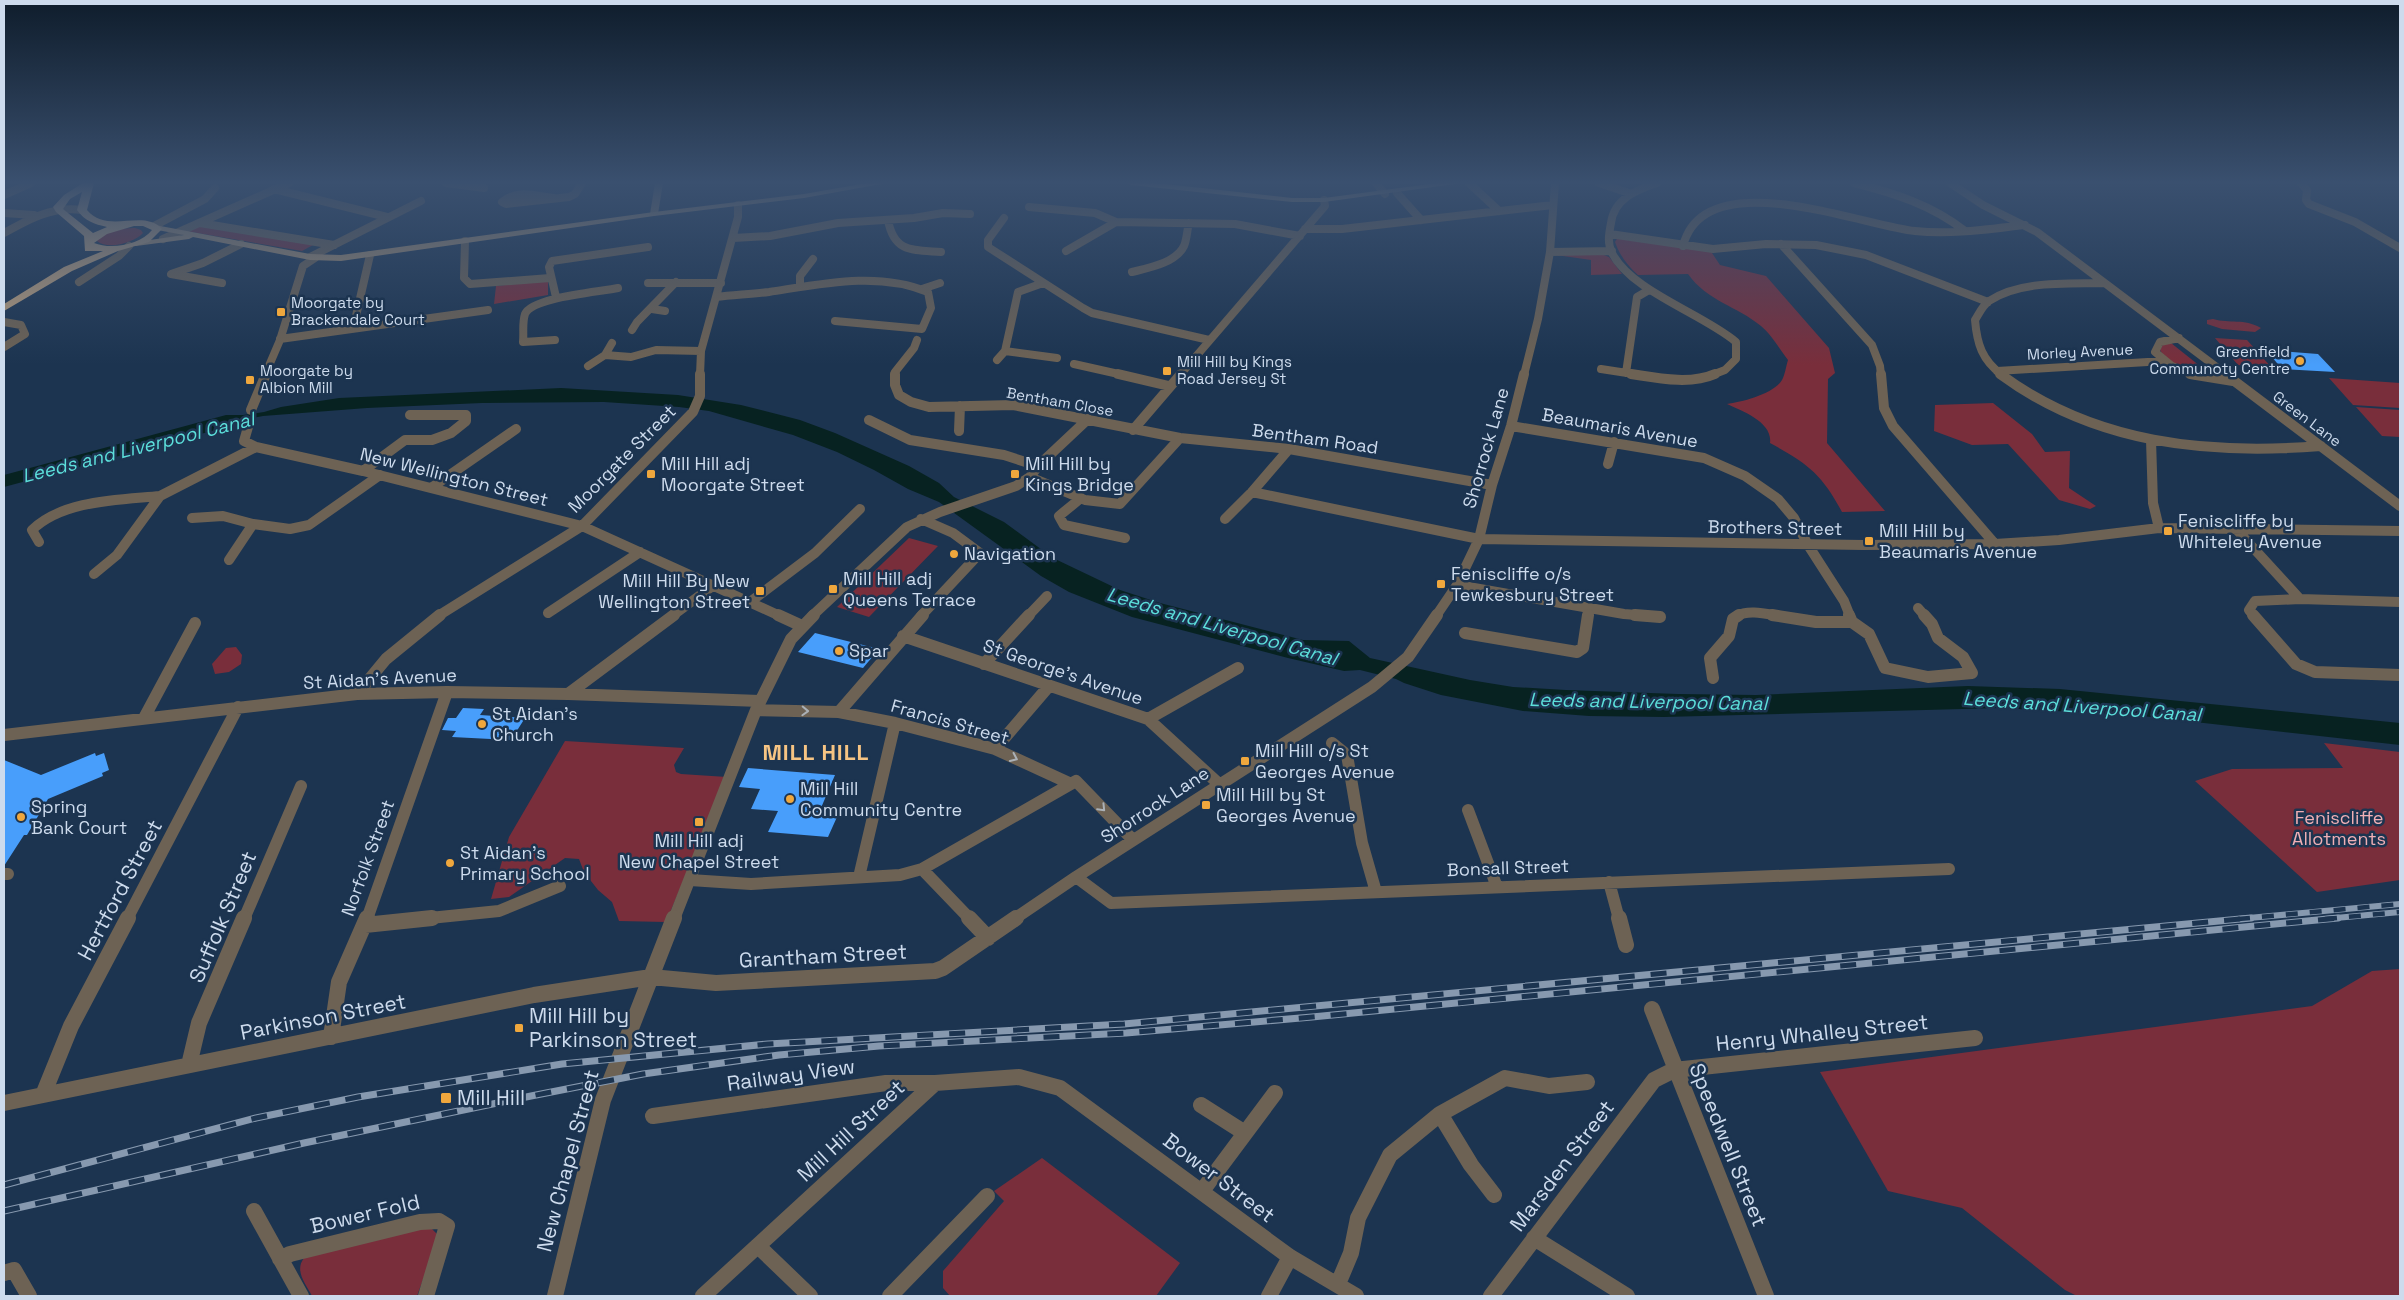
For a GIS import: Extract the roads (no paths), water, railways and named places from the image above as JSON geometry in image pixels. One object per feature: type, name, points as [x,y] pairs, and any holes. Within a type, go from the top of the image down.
[{"type":"highway","points":[[68,269],[89,250],[90,244]]},
{"type":"highway","points":[[91,244],[100,249],[128,246]]},
{"type":"highway","points":[[4,308],[68,269],[134,244]]},
{"type":"main road","points":[[128,246],[139,244]]},
{"type":"main road","points":[[240,244],[312,257],[341,258],[447,244]]},
{"type":"street","points":[[222,283],[171,274],[203,263],[240,244]]},
{"type":"street","points":[[326,244],[334,245]]},
{"type":"street","points":[[465,244],[464,278],[470,284],[550,278]]},
{"type":"street","name":"Moorgate Street","points":[[358,694],[386,659],[434,619],[582,526],[693,412],[700,396],[701,350],[732,244]]},
{"type":"street","points":[[897,244],[904,248],[942,252]]},
{"type":"street","points":[[988,244],[988,246],[1043,283],[1065,295],[1078,307],[1092,313],[1209,340]]},
{"type":"street","points":[[1066,251],[1079,244]]},
{"type":"street","points":[[1132,272],[1151,268],[1180,251],[1185,244]]},
{"type":"street","points":[[1133,430],[1292,244]]},
{"type":"street","name":"Shorrock Lane","points":[[988,938],[1076,877],[1372,687],[1408,657],[1457,585],[1480,539],[1492,485],[1511,426],[1538,319],[1551,244]]},
{"type":"street","points":[[1600,370],[1662,379],[1698,379],[1724,372],[1736,359],[1736,342],[1720,329],[1649,290],[1619,262],[1609,244]]},
{"type":"street","points":[[1669,244],[1730,248],[1781,244],[1816,245],[1866,255],[1988,302]]},
{"type":"street","points":[[1781,244],[1872,346],[1880,366],[1884,408],[1893,426],[1995,544]]},
{"type":"street","name":"Green Lane","points":[[2050,244],[2179,338],[2233,381],[2400,506]]},
{"type":"street","points":[[251,410],[280,339],[303,266],[312,257],[334,245]]},
{"type":"street","points":[[1796,260],[1816,245]]},
{"type":"street","points":[[79,282],[119,256],[128,246]]},
{"type":"street","points":[[556,297],[550,278],[549,267],[552,261],[648,248]]},
{"type":"street","points":[[1550,252],[1612,251]]},
{"type":"street","points":[[353,329],[370,255]]},
{"type":"street","points":[[800,286],[800,276],[813,259]]},
{"type":"street","points":[[716,297],[772,292],[800,286],[853,280],[901,284],[922,288],[928,292],[930,308],[920,335],[835,321]]},
{"type":"street","points":[[632,330],[637,322],[652,309],[676,282]]},
{"type":"street","points":[[648,283],[721,284]]},
{"type":"street","points":[[922,288],[940,283]]},
{"type":"street","points":[[997,360],[1005,351],[1018,292],[1043,283]]},
{"type":"street","points":[[2104,283],[2051,285],[2022,290],[1988,302],[1975,320],[1976,338],[1984,358],[2011,382],[2049,404],[2093,423],[2151,440],[2247,450],[2320,446]]},
{"type":"street","points":[[555,340],[523,342],[525,312],[530,307],[556,297],[584,295],[618,288]]},
{"type":"street","points":[[1626,373],[1637,297],[1649,290]]},
{"type":"street","points":[[652,309],[666,311]]},
{"type":"street","points":[[280,339],[488,310]]},
{"type":"street","points":[[4,322],[21,325],[25,334],[4,347]]},
{"type":"street","name":"Bentham Close","points":[[920,335],[914,348],[895,372],[895,385],[898,395],[911,402],[929,407],[1013,405],[1088,419],[1133,430]]},
{"type":"street","points":[[2179,338],[2159,342],[2156,345],[2155,352],[2164,361],[2182,372],[2194,376],[2233,381]]},
{"type":"street","points":[[588,366],[605,355],[612,344]]},
{"type":"street","points":[[605,355],[631,358],[656,350],[701,350]]},
{"type":"street","points":[[1005,351],[1057,358]]},
{"type":"street","name":"Morley Avenue","points":[[1997,371],[2164,361]]},
{"type":"street","points":[[1074,364],[1169,386]]},
{"type":"street","points":[[959,432],[960,406]]},
{"type":"street","points":[[363,471],[405,440],[432,440],[451,433],[466,421],[466,415],[452,413],[425,417],[410,415]]},
{"type":"street","points":[[1088,419],[1038,466],[1030,478],[1081,498],[1107,505],[1120,504],[1180,438]]},
{"type":"street","points":[[868,420],[910,440],[1004,455],[1038,466]]},
{"type":"street","name":"Beaumaris Avenue","points":[[1511,426],[1704,458],[1745,476],[1778,499],[1794,518],[1808,545],[1844,601],[1852,622]]},
{"type":"street","points":[[248,427],[244,441],[256,447]]},
{"type":"street","points":[[432,488],[516,429]]},
{"type":"street","name":"Bentham Road","points":[[1133,430],[1180,438],[1289,449],[1492,485]]},
{"type":"street","points":[[2151,440],[2153,503],[2159,528]]},
{"type":"street","points":[[1608,464],[1614,442]]},
{"type":"street","points":[[39,542],[32,530],[36,523],[50,516],[102,502],[160,496],[256,447]]},
{"type":"street","name":"New Wellington Street","points":[[256,447],[380,475],[582,526],[802,626]]},
{"type":"street","points":[[1225,518],[1252,492],[1289,449]]},
{"type":"street","points":[[192,518],[222,516],[253,524],[290,529],[310,525],[380,475]]},
{"type":"street","name":"New Chapel Street","points":[[555,1296],[603,1100],[626,1036],[638,1014],[651,976],[758,706],[791,639],[802,626],[907,527],[940,512],[1004,492],[1030,478]]},
{"type":"street","name":"Brothers Street","points":[[1252,492],[1480,539],[1564,542],[1808,545],[1995,544],[2060,540],[2159,528],[2400,531]]},
{"type":"street","points":[[94,574],[118,555],[160,496]]},
{"type":"street","points":[[1081,498],[1059,516],[1064,525],[1125,538]]},
{"type":"street","points":[[750,602],[815,553],[860,509]]},
{"type":"street","points":[[839,712],[903,636],[980,553],[953,532],[921,519]]},
{"type":"street","points":[[229,560],[253,524]]},
{"type":"street","points":[[2236,529],[2300,599]]},
{"type":"street","points":[[548,613],[640,552]]},
{"type":"street","points":[[568,694],[714,585]]},
{"type":"street","points":[[1457,585],[1588,608],[1660,617]]},
{"type":"street","points":[[984,664],[1047,596]]},
{"type":"street","points":[[2400,602],[2300,599],[2255,601],[2249,610],[2296,664],[2315,672],[2400,675]]},
{"type":"street","points":[[1465,633],[1577,652],[1583,648],[1588,608]]},
{"type":"street","points":[[1713,678],[1710,658],[1729,636],[1733,619],[1740,614],[1760,612],[1816,622],[1852,622],[1869,634],[1885,668],[1914,678],[1949,678],[1972,673],[1963,657],[1938,638],[1932,624],[1918,608]]},
{"type":"street","points":[[144,718],[195,623]]},
{"type":"street","name":"St George's Avenue","points":[[903,636],[1148,719],[1219,784]]},
{"type":"street","points":[[1148,719],[1238,668]]},
{"type":"street","points":[[995,749],[1049,686]]},
{"type":"street","name":"St Aidan's Avenue","points":[[4,734],[358,694],[447,692],[568,694],[758,706]]},
{"type":"street","name":"Norfolk Street","points":[[330,1037],[339,982],[365,925],[447,692]]},
{"type":"street","name":"Francis Street","points":[[758,706],[839,712],[895,723],[995,749],[1069,783],[1076,781],[1133,840]]},
{"type":"street","name":"Hertford Street","points":[[44,1095],[71,1026],[238,707]]},
{"type":"street","points":[[859,877],[895,723]]},
{"type":"street","points":[[1332,743],[1347,755],[1362,843],[1376,892]]},
{"type":"street","points":[[690,880],[751,884],[900,875],[922,869],[1069,783]]},
{"type":"street","name":"Suffolk Street","points":[[189,1066],[199,1023],[300,786]]},
{"type":"street","points":[[1468,810],[1497,887]]},
{"type":"street","name":"Bonsall Street","points":[[1076,877],[1111,902],[1949,868]]},
{"type":"street","points":[[922,869],[988,938]]},
{"type":"street","points":[[1609,882],[1626,945]]},
{"type":"street","points":[[365,925],[499,911],[560,886]]},
{"type":"street","name":"Grantham Street","points":[[651,976],[716,984],[935,971],[943,968],[988,938]]},
{"type":"street","name":"Parkinson Street","points":[[4,1103],[534,995],[651,976]]},
{"type":"street","name":"Speedwell Street","points":[[1652,1009],[1674,1070],[1766,1296]]},
{"type":"street","name":"Henry Whalley Street","points":[[1674,1070],[1974,1038]]},
{"type":"street","name":"Marsden Street","points":[[1491,1296],[1654,1080],[1674,1070]]},
{"type":"street","name":"Bower Street","points":[[935,1083],[1019,1078],[1060,1088],[1290,1257],[1356,1296]]},
{"type":"street","points":[[1338,1284],[1351,1253],[1358,1218],[1390,1155],[1440,1114],[1505,1078],[1549,1086],[1587,1082]]},
{"type":"street","name":"Railway View","points":[[653,1116],[886,1082],[935,1083]]},
{"type":"street","name":"Mill Hill Street","points":[[703,1296],[935,1083]]},
{"type":"street","points":[[1202,1191],[1275,1093]]},
{"type":"street","points":[[1201,1105],[1246,1133]]},
{"type":"street","points":[[1440,1114],[1471,1165],[1494,1195]]},
{"type":"street","points":[[890,1296],[987,1196]]},
{"type":"street","points":[[254,1211],[301,1296]]},
{"type":"street","name":"Bower Fold","points":[[280,1259],[290,1254],[318,1247],[420,1222],[439,1220],[446,1226],[445,1237],[426,1296]]},
{"type":"street","points":[[1534,1238],[1627,1296]]},
{"type":"street","points":[[758,1246],[810,1296]]},
{"type":"street","points":[[1269,1296],[1290,1257]]},
{"type":"street","points":[[9,1272],[29,1296]]},
{"type":"water","name":"Leeds and Liverpool Canal","points":[[561,388],[678,395],[741,405],[800,420],[835,433],[909,466],[939,483],[954,497],[1004,522],[1053,558],[1120,590],[1160,603],[1303,640],[1349,641],[1370,658],[1470,680],[1513,687],[1678,694],[1756,695],[1968,686],[2060,689],[2400,723],[2400,745],[2133,715],[1999,708],[1664,717],[1589,716],[1523,711],[1441,695],[1396,679],[1360,670],[1344,671],[1288,658],[1132,617],[1069,592],[1041,576],[939,502],[908,489],[837,452],[793,435],[709,411],[679,407],[604,402],[482,403],[367,408],[263,416],[241,420],[223,428],[4,487],[4,475],[226,415],[264,412],[281,407],[339,398]]},
{"type":"railway","points":[[2238,919],[2400,904]]},
{"type":"railway","points":[[2325,919],[2400,912]]},
{"type":"railway","points":[[4,1185],[256,1118],[358,1097],[562,1064],[768,1044],[1124,1024],[2251,918]]},
{"type":"railway","points":[[4,1211],[304,1143],[531,1096],[643,1074],[779,1055],[879,1046],[1126,1033],[1312,1017],[2338,918]]},
{"type":"place","name":"Moorgate by Brackendale Court","points":[[281,312]]},
{"type":"place","name":"Greenfield Communoty Centre","points":[[2300,361]]},
{"type":"place","name":"Mill Hill by Kings Road Jersey St","points":[[1167,371]]},
{"type":"place","name":"Moorgate by Albion Mill","points":[[250,380]]},
{"type":"place","name":"Mill Hill adj Moorgate Street","points":[[651,474]]},
{"type":"place","name":"Mill Hill by Kings Bridge","points":[[1015,474]]},
{"type":"place","name":"Feniscliffe by Whiteley Avenue","points":[[2168,531]]},
{"type":"place","name":"Mill Hill by Beaumaris Avenue","points":[[1869,541]]},
{"type":"place","name":"Navigation","points":[[954,554]]},
{"type":"place","name":"Feniscliffe o/s Tewkesbury Street","points":[[1441,584]]},
{"type":"place","name":"Mill Hill adj Queens Terrace","points":[[833,589]]},
{"type":"place","name":"Mill Hill By New Wellington Street","points":[[760,591]]},
{"type":"place","name":"Spar","points":[[839,651]]},
{"type":"place","name":"St Aidan’s Church","points":[[482,724]]},
{"type":"place","name":"Mill Hill o/s St Georges Avenue","points":[[1245,761]]},
{"type":"place","name":"Mill Hill Community Centre","points":[[790,799]]},
{"type":"place","name":"Mill Hill by St Georges Avenue","points":[[1206,805]]},
{"type":"place","name":"Spring Bank Court","points":[[21,817]]},
{"type":"place","name":"Mill Hill adj New Chapel Street","points":[[699,822]]},
{"type":"place","name":"St Aidan's Primary School","points":[[450,863]]},
{"type":"place","name":"Mill Hill by Parkinson Street","points":[[519,1028]]},
{"type":"place","name":"Mill Hill","points":[[446,1098]]},
{"type":"district","name":"MILL HILL","points":[[816,752]]},
{"type":"park label","name":"Feniscliffe Allotments","points":[[2339,828]]}]
